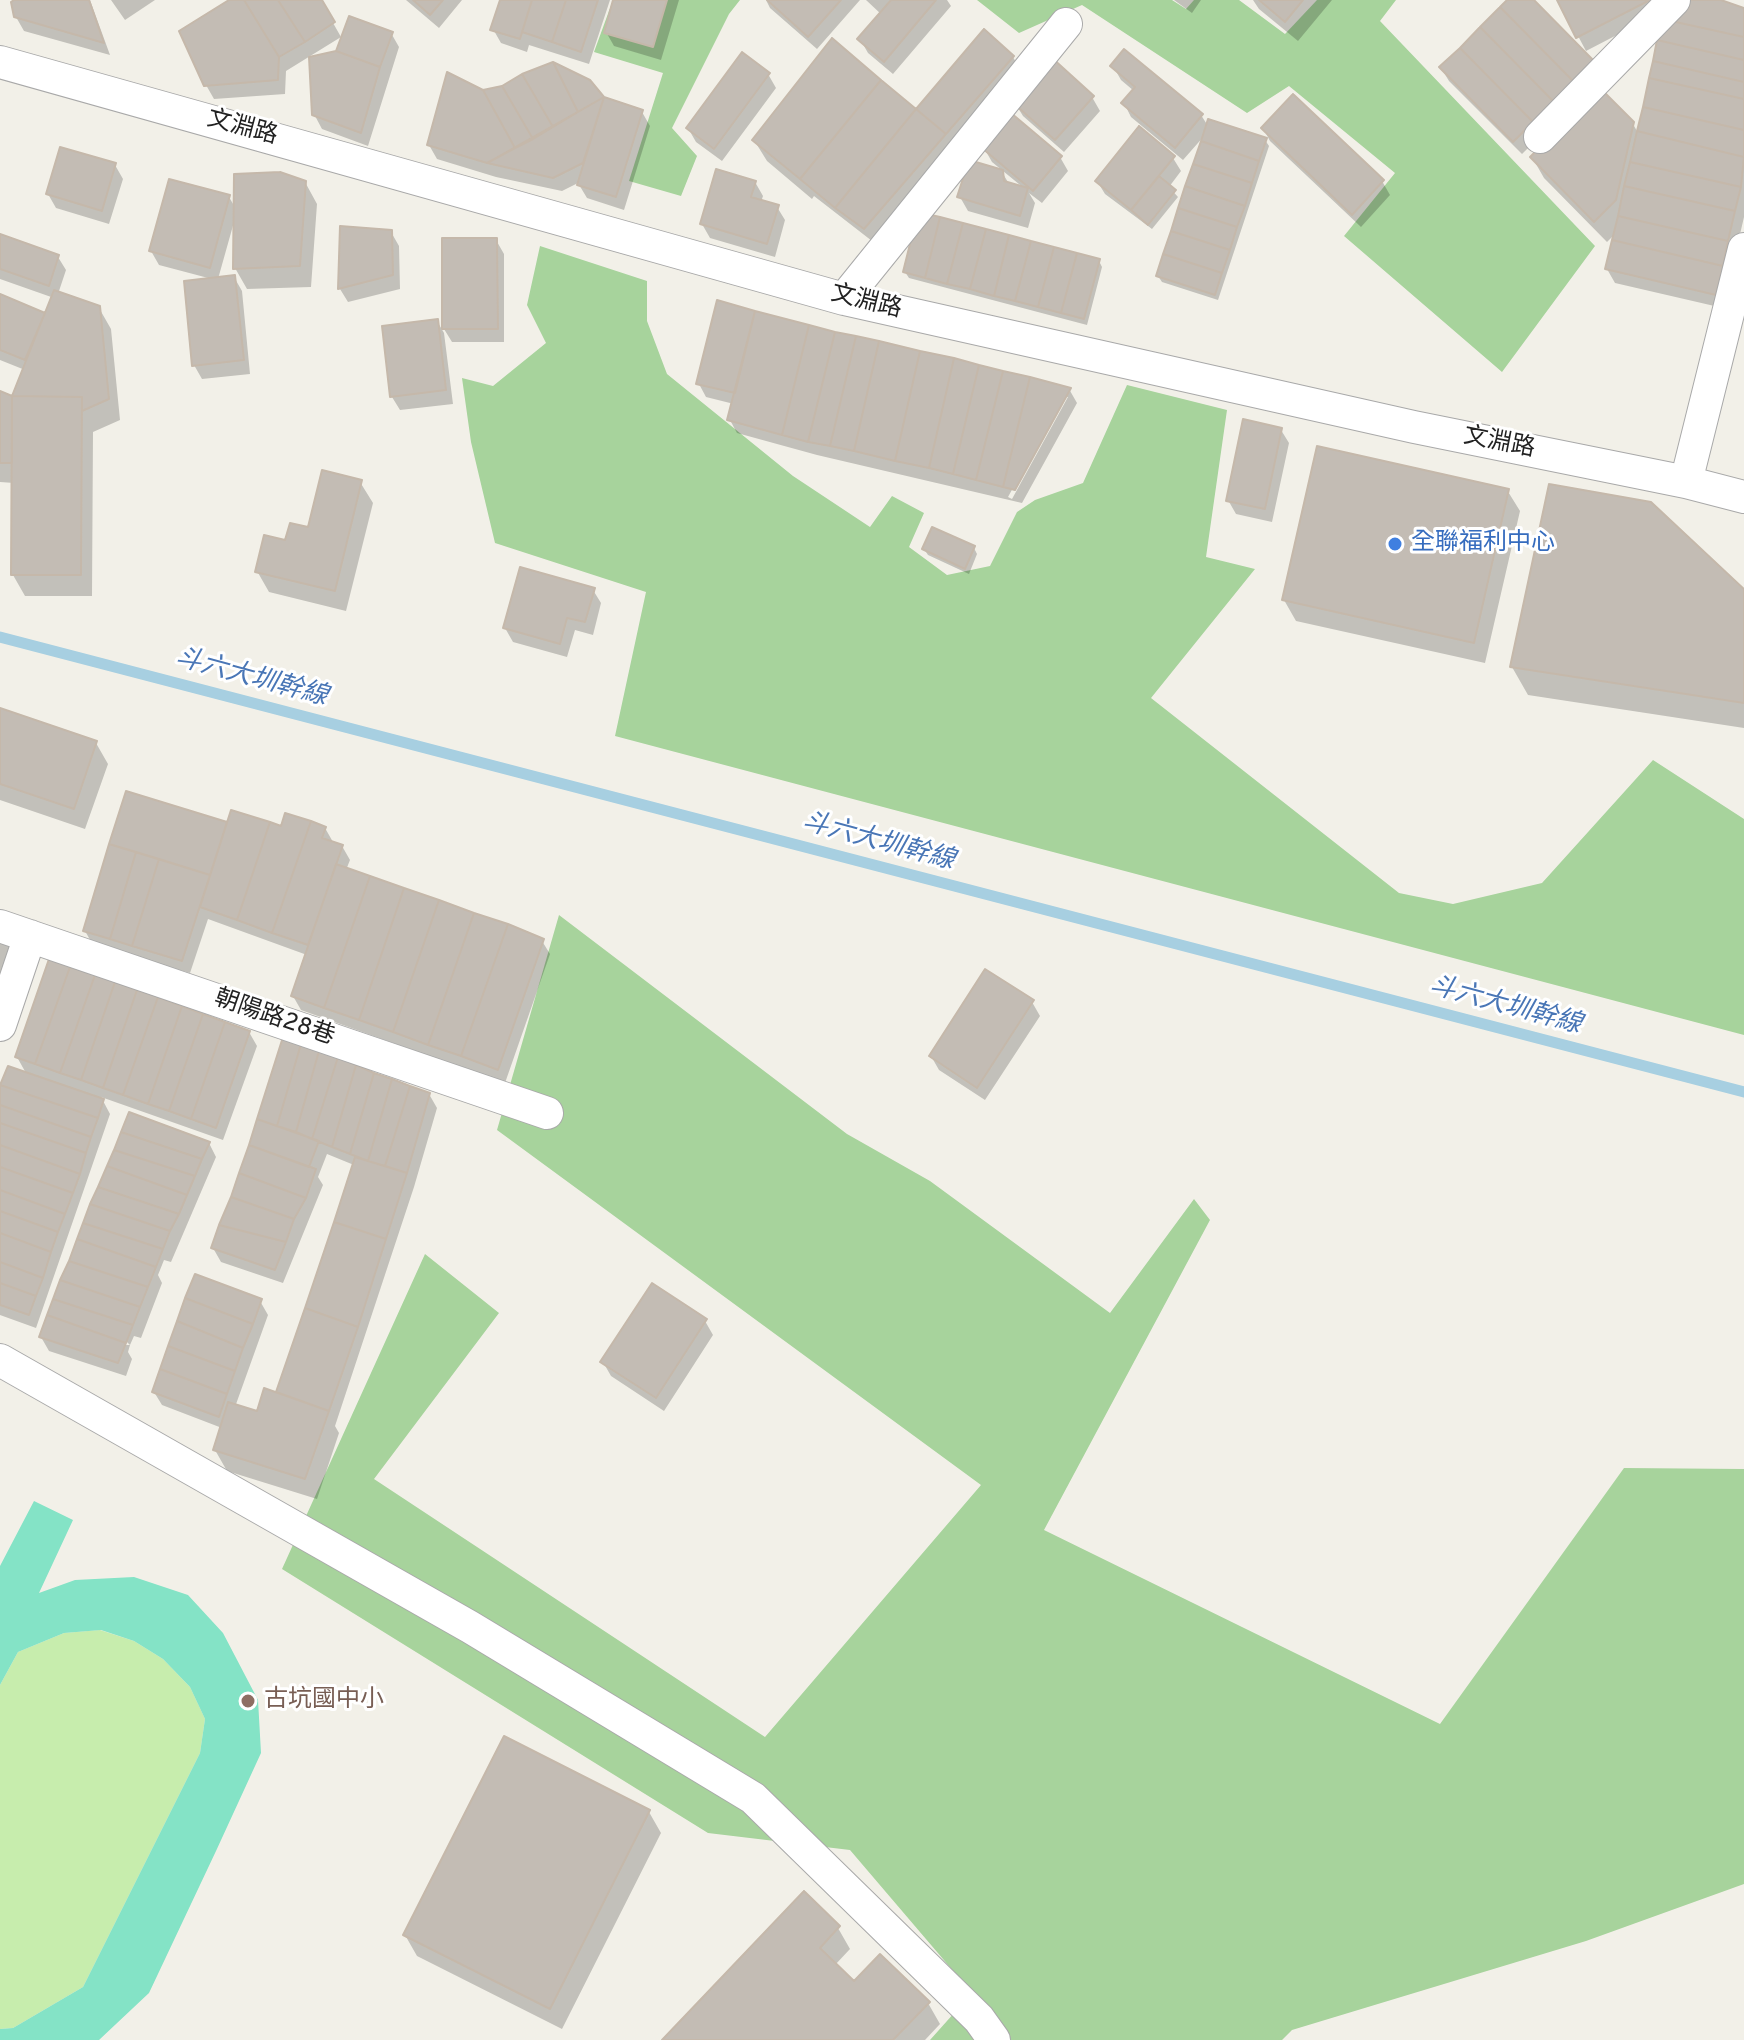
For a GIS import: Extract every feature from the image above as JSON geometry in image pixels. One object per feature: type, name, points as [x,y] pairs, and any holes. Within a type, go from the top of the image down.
[{"type":"street","points":[[1540,137],[1674,0]]},
{"type":"street","points":[[844,299],[1066,24]]},
{"type":"street","name":"文淵路","points":[[0,62],[844,299],[1414,427],[1686,482],[1744,497]]},
{"type":"street","points":[[1686,482],[1744,249]]},
{"type":"street","name":"朝陽路28巷","points":[[0,926],[547,1113]]},
{"type":"street","points":[[0,1025],[30,936]]},
{"type":"street","points":[[0,1360],[470,1627],[753,1798],[979,2019],[994,2040]]},
{"type":"green space","points":[[613,0],[740,0],[729,14],[672,128],[697,156],[681,196],[629,181],[663,73],[594,52]]},
{"type":"green space","points":[[977,0],[1172,0],[1186,9],[1194,0],[1239,0],[1285,34],[1317,0],[1396,0],[1380,21],[1595,246],[1502,372],[1344,236],[1395,173],[1289,86],[1247,113],[1082,5],[1019,33]]},
{"type":"green space","points":[[540,246],[647,281],[647,321],[667,374],[793,476],[870,527],[892,496],[924,513],[909,547],[947,575],[990,566],[1017,512],[1035,500],[1083,483],[1127,385],[1227,410],[1206,557],[1255,569],[1151,698],[1399,893],[1453,904],[1542,883],[1653,760],[1744,819],[1744,1035],[615,736],[646,592],[495,543],[471,442],[462,378],[493,386],[546,343],[527,305]]},
{"type":"green space","points":[[559,915],[847,1134],[930,1181],[1110,1313],[1194,1199],[1210,1220],[1044,1530],[1440,1724],[1624,1468],[1744,1469],[1744,1884],[1586,1941],[1292,2030],[1282,2040],[930,2040],[972,1993],[850,1850],[708,1833],[282,1569],[425,1254],[499,1313],[374,1479],[765,1737],[981,1485],[497,1130]]},
{"type":"green space","points":[[34,1501],[73,1520],[39,1593],[75,1580],[134,1577],[188,1595],[223,1633],[258,1700],[261,1753],[216,1851],[149,1993],[99,2040],[0,2040],[0,2029],[13,2028],[83,1987],[200,1753],[205,1719],[190,1687],[163,1659],[134,1641],[101,1630],[64,1633],[18,1652],[0,1685],[0,1566]]},
{"type":"green space","points":[[100,1630],[134,1641],[163,1659],[190,1687],[205,1719],[200,1753],[83,1987],[13,2028],[0,2029],[0,1685],[18,1652],[64,1633]]},
{"type":"building","points":[[89,0],[104,43],[14,17],[11,2]]},
{"type":"building","points":[[229,0],[244,0],[279,57],[278,80],[204,86],[179,31]]},
{"type":"building","points":[[244,0],[278,0],[305,42],[279,57]]},
{"type":"building","points":[[278,0],[322,0],[335,22],[305,42]]},
{"type":"building","points":[[413,0],[443,0],[430,15]]},
{"type":"building","points":[[500,0],[532,0],[520,39],[490,30]]},
{"type":"building","points":[[532,0],[566,0],[552,42],[522,32]]},
{"type":"building","points":[[566,0],[598,0],[581,52],[552,42]]},
{"type":"building","points":[[613,0],[667,0],[653,47],[604,33]]},
{"type":"building","points":[[767,0],[841,0],[808,37]]},
{"type":"building","points":[[891,0],[936,0],[884,62],[857,39]]},
{"type":"building","points":[[1259,0],[1303,0],[1285,22]]},
{"type":"building","points":[[1507,0],[1534,0],[1594,61],[1574,82],[1500,7]]},
{"type":"building","points":[[1557,0],[1650,0],[1576,38]]},
{"type":"building","points":[[1683,0],[1721,0],[1744,8],[1744,37],[1662,19]]},
{"type":"building","points":[[1500,7],[1574,82],[1554,102],[1480,27]]},
{"type":"building","points":[[349,16],[393,32],[380,67],[336,51]]},
{"type":"building","points":[[1662,19],[1744,37],[1744,60],[1657,40]]},
{"type":"building","points":[[1480,27],[1554,102],[1533,122],[1460,48]]},
{"type":"building","points":[[984,29],[1014,56],[946,134],[916,109]]},
{"type":"building","points":[[832,38],[881,80],[800,179],[752,140]]},
{"type":"building","points":[[1657,40],[1744,60],[1744,82],[1653,61]]},
{"type":"building","points":[[1460,48],[1533,122],[1513,142],[1439,67]]},
{"type":"building","points":[[1124,49],[1203,114],[1175,148],[1121,103],[1135,87],[1110,66]]},
{"type":"building","points":[[336,51],[380,67],[361,133],[312,115],[309,57]]},
{"type":"building","points":[[742,52],[770,73],[714,149],[686,128]]},
{"type":"building","points":[[1051,57],[1094,96],[1055,140],[1012,102]]},
{"type":"building","points":[[1653,61],[1744,82],[1744,99],[1649,78]]},
{"type":"building","points":[[553,62],[590,80],[604,97],[578,112]]},
{"type":"building","points":[[553,62],[578,112],[553,127],[522,74]]},
{"type":"building","points":[[447,72],[483,90],[515,148],[487,163],[427,145]]},
{"type":"building","points":[[522,74],[553,127],[533,139],[502,86]]},
{"type":"building","points":[[1649,78],[1744,99],[1744,130],[1643,107]]},
{"type":"building","points":[[881,80],[916,109],[835,208],[800,179]]},
{"type":"building","points":[[502,86],[533,139],[515,148],[483,90]]},
{"type":"building","points":[[1600,88],[1634,122],[1616,200],[1594,222],[1530,157]]},
{"type":"building","points":[[1293,94],[1384,180],[1352,215],[1261,128]]},
{"type":"building","points":[[604,97],[643,110],[616,197],[577,185]]},
{"type":"building","points":[[604,97],[583,163],[553,178],[487,163]]},
{"type":"building","points":[[1643,107],[1744,130],[1744,157],[1637,131]]},
{"type":"building","points":[[916,109],[946,134],[864,229],[835,208]]},
{"type":"building","points":[[1011,113],[1062,156],[1033,191],[982,148]]},
{"type":"building","points":[[1208,119],[1267,138],[1259,161],[1201,141]]},
{"type":"building","points":[[1139,126],[1175,156],[1131,210],[1095,181]]},
{"type":"building","points":[[1637,131],[1744,157],[1741,187],[1630,162]]},
{"type":"building","points":[[1201,141],[1259,161],[1252,183],[1193,164]]},
{"type":"building","points":[[60,147],[116,163],[102,211],[46,194]]},
{"type":"building","points":[[969,160],[1003,170],[1004,181],[1028,188],[1020,216],[957,197]]},
{"type":"building","points":[[1630,162],[1741,187],[1735,211],[1624,186]]},
{"type":"building","points":[[1193,164],[1252,183],[1245,206],[1185,186]]},
{"type":"building","points":[[716,169],[756,181],[751,197],[779,205],[767,244],[700,224]]},
{"type":"building","points":[[280,172],[306,181],[300,266],[233,269],[234,174]]},
{"type":"building","points":[[1159,176],[1176,190],[1148,225],[1131,210]]},
{"type":"building","points":[[169,179],[230,195],[210,268],[149,251]]},
{"type":"building","points":[[1185,186],[1245,206],[1237,227],[1178,208]]},
{"type":"building","points":[[1624,186],[1735,211],[1728,241],[1618,216]]},
{"type":"building","points":[[1178,208],[1237,227],[1230,250],[1171,231]]},
{"type":"building","points":[[918,212],[940,217],[925,278],[903,272]]},
{"type":"building","points":[[1618,216],[1728,241],[1723,266],[1612,240]]},
{"type":"building","points":[[940,217],[963,223],[947,284],[925,278]]},
{"type":"building","points":[[963,223],[986,229],[970,289],[947,284]]},
{"type":"building","points":[[340,226],[392,230],[393,275],[338,289]]},
{"type":"building","points":[[986,229],[1009,235],[994,296],[970,289]]},
{"type":"building","points":[[1171,231],[1230,250],[1222,273],[1163,254]]},
{"type":"building","points":[[0,234],[59,255],[49,286],[0,269]]},
{"type":"building","points":[[1009,235],[1031,241],[1015,301],[994,296]]},
{"type":"building","points":[[442,238],[497,238],[498,329],[442,329]]},
{"type":"building","points":[[1612,240],[1723,266],[1716,295],[1605,269]]},
{"type":"building","points":[[1031,241],[1054,247],[1038,307],[1015,301]]},
{"type":"building","points":[[1054,247],[1077,253],[1061,313],[1038,307]]},
{"type":"building","points":[[1077,253],[1100,259],[1084,319],[1061,313]]},
{"type":"building","points":[[1163,254],[1222,273],[1215,295],[1156,276]]},
{"type":"building","points":[[235,275],[244,360],[192,366],[184,281]]},
{"type":"building","points":[[54,290],[100,306],[109,399],[82,411],[82,397],[12,396]]},
{"type":"building","points":[[0,294],[45,313],[25,360],[0,350]]},
{"type":"building","points":[[717,300],[755,311],[735,393],[696,384]]},
{"type":"building","points":[[755,311],[809,325],[782,435],[727,420]]},
{"type":"building","points":[[438,319],[446,390],[390,397],[382,326]]},
{"type":"building","points":[[809,325],[835,332],[808,442],[782,435]]},
{"type":"building","points":[[835,332],[856,336],[830,446],[808,442]]},
{"type":"building","points":[[856,336],[879,341],[854,451],[830,446]]},
{"type":"building","points":[[879,341],[920,351],[895,461],[854,451]]},
{"type":"building","points":[[920,351],[954,358],[929,468],[895,461]]},
{"type":"building","points":[[954,358],[979,365],[953,474],[929,468]]},
{"type":"building","points":[[979,365],[1003,371],[976,480],[953,474]]},
{"type":"building","points":[[1003,371],[1030,377],[1003,487],[976,480]]},
{"type":"building","points":[[1030,377],[1071,388],[1015,490],[1003,487]]},
{"type":"building","points":[[0,391],[12,396],[12,463],[0,463]]},
{"type":"building","points":[[12,396],[82,397],[81,575],[11,575]]},
{"type":"building","points":[[1243,419],[1282,428],[1265,509],[1226,501]]},
{"type":"building","name":"全聯福利中心","points":[[1317,446],[1509,489],[1474,643],[1282,600]]},
{"type":"building","points":[[322,470],[362,480],[335,591],[255,572],[264,535],[285,540],[290,523],[308,527]]},
{"type":"building","points":[[1549,484],[1651,502],[1744,589],[1744,703],[1510,667]]},
{"type":"building","points":[[932,527],[975,546],[965,569],[922,549]]},
{"type":"building","points":[[520,567],[595,588],[585,622],[567,618],[560,644],[503,628]]},
{"type":"building","points":[[0,708],[97,741],[74,809],[0,784]]},
{"type":"building","points":[[126,791],[227,822],[210,875],[109,844]]},
{"type":"building","points":[[231,810],[270,822],[237,920],[200,907]]},
{"type":"building","points":[[285,813],[311,821],[272,933],[237,920],[270,822],[281,826]]},
{"type":"building","points":[[311,821],[326,827],[322,838],[343,845],[308,945],[272,933]]},
{"type":"building","points":[[109,844],[136,852],[110,939],[83,931]]},
{"type":"building","points":[[136,852],[159,859],[132,946],[110,939]]},
{"type":"building","points":[[159,859],[210,875],[182,961],[132,946]]},
{"type":"building","points":[[336,864],[370,876],[324,1008],[291,996]]},
{"type":"building","points":[[370,876],[404,888],[359,1020],[324,1008]]},
{"type":"building","points":[[404,888],[439,900],[393,1032],[359,1020]]},
{"type":"building","points":[[439,900],[474,913],[428,1045],[393,1032]]},
{"type":"building","points":[[474,913],[508,924],[461,1056],[428,1045]]},
{"type":"building","points":[[508,924],[544,939],[498,1070],[461,1056]]},
{"type":"building","points":[[49,959],[70,967],[35,1064],[15,1057]]},
{"type":"building","points":[[70,967],[95,975],[60,1073],[35,1064]]},
{"type":"building","points":[[985,969],[1034,1000],[977,1088],[929,1056]]},
{"type":"building","points":[[95,975],[115,982],[81,1080],[60,1073]]},
{"type":"building","points":[[115,982],[137,990],[103,1088],[81,1080]]},
{"type":"building","points":[[137,990],[158,997],[123,1095],[103,1088]]},
{"type":"building","points":[[158,997],[182,1006],[148,1104],[123,1095]]},
{"type":"building","points":[[182,1006],[203,1014],[169,1111],[148,1104]]},
{"type":"building","points":[[203,1014],[225,1022],[191,1119],[169,1111]]},
{"type":"building","points":[[225,1022],[250,1031],[216,1128],[191,1119]]},
{"type":"building","points":[[283,1037],[301,1044],[277,1126],[257,1119]]},
{"type":"building","points":[[301,1044],[319,1051],[296,1132],[277,1126]]},
{"type":"building","points":[[319,1051],[338,1057],[312,1139],[296,1132]]},
{"type":"building","points":[[338,1057],[356,1065],[332,1147],[312,1139]]},
{"type":"building","points":[[356,1065],[374,1073],[350,1154],[332,1147]]},
{"type":"building","points":[[8,1066],[104,1099],[98,1118],[0,1085]]},
{"type":"building","points":[[374,1073],[392,1079],[368,1161],[350,1154]]},
{"type":"building","points":[[392,1079],[410,1086],[385,1166],[368,1161]]},
{"type":"building","points":[[0,1085],[98,1118],[91,1137],[0,1105]]},
{"type":"building","points":[[410,1086],[430,1093],[407,1173],[385,1166]]},
{"type":"building","points":[[0,1105],[91,1137],[86,1153],[0,1123]]},
{"type":"building","points":[[129,1112],[210,1142],[202,1159],[121,1132]]},
{"type":"building","points":[[257,1119],[319,1141],[309,1167],[249,1145]]},
{"type":"building","points":[[0,1123],[86,1153],[80,1174],[0,1145]]},
{"type":"building","points":[[121,1132],[202,1159],[195,1176],[114,1150]]},
{"type":"building","points":[[0,1145],[80,1174],[73,1193],[0,1167]]},
{"type":"building","points":[[249,1145],[316,1169],[306,1198],[239,1173]]},
{"type":"building","points":[[114,1150],[195,1176],[187,1195],[107,1166]]},
{"type":"building","points":[[355,1157],[407,1173],[386,1239],[334,1222]]},
{"type":"building","points":[[107,1166],[187,1195],[179,1214],[98,1187]]},
{"type":"building","points":[[0,1167],[73,1193],[65,1214],[0,1190]]},
{"type":"building","points":[[239,1173],[306,1198],[294,1219],[231,1197]]},
{"type":"building","points":[[98,1187],[179,1214],[170,1231],[90,1204]]},
{"type":"building","points":[[0,1190],[65,1214],[58,1232],[0,1211]]},
{"type":"building","points":[[231,1197],[294,1219],[286,1242],[219,1225]]},
{"type":"building","points":[[90,1204],[170,1231],[163,1249],[83,1223]]},
{"type":"building","points":[[0,1211],[58,1232],[51,1252],[0,1233]]},
{"type":"building","points":[[334,1222],[386,1239],[358,1327],[305,1308]]},
{"type":"building","points":[[83,1223],[163,1249],[156,1267],[77,1239]]},
{"type":"building","points":[[219,1225],[286,1242],[275,1270],[211,1248]]},
{"type":"building","points":[[0,1233],[51,1252],[43,1278],[0,1262]]},
{"type":"building","points":[[77,1239],[156,1267],[148,1287],[69,1261]]},
{"type":"building","points":[[69,1261],[148,1287],[140,1307],[60,1280]]},
{"type":"building","points":[[0,1262],[43,1278],[36,1296],[0,1283]]},
{"type":"building","points":[[195,1274],[262,1299],[253,1324],[185,1298]]},
{"type":"building","points":[[60,1280],[140,1307],[133,1325],[53,1299]]},
{"type":"building","points":[[0,1283],[36,1296],[29,1315],[0,1305]]},
{"type":"building","points":[[652,1283],[707,1319],[656,1398],[600,1362]]},
{"type":"building","points":[[185,1298],[253,1324],[243,1348],[177,1321]]},
{"type":"building","points":[[53,1299],[133,1325],[126,1343],[47,1315]]},
{"type":"building","points":[[305,1308],[358,1327],[329,1411],[276,1392]]},
{"type":"building","points":[[47,1315],[126,1343],[118,1363],[39,1337]]},
{"type":"building","points":[[177,1321],[243,1348],[235,1371],[168,1346]]},
{"type":"building","points":[[168,1346],[235,1371],[227,1394],[160,1369]]},
{"type":"building","points":[[160,1369],[227,1394],[219,1417],[152,1392]]},
{"type":"building","points":[[264,1388],[329,1411],[305,1479],[213,1450],[228,1402],[257,1411]]},
{"type":"building","points":[[504,1736],[650,1810],[550,2009],[403,1935]]},
{"type":"building","points":[[804,1891],[840,1926],[820,1948],[854,1981],[880,1954],[930,2002],[893,2040],[662,2040]]},
{"type":"waterway","name":"斗六大圳幹線","points":[[0,637],[1744,1092]]},
{"type":"place","name":"全聯福利中心","points":[[1395,544]]},
{"type":"place","name":"古坑國中小","points":[[248,1701]]}]
